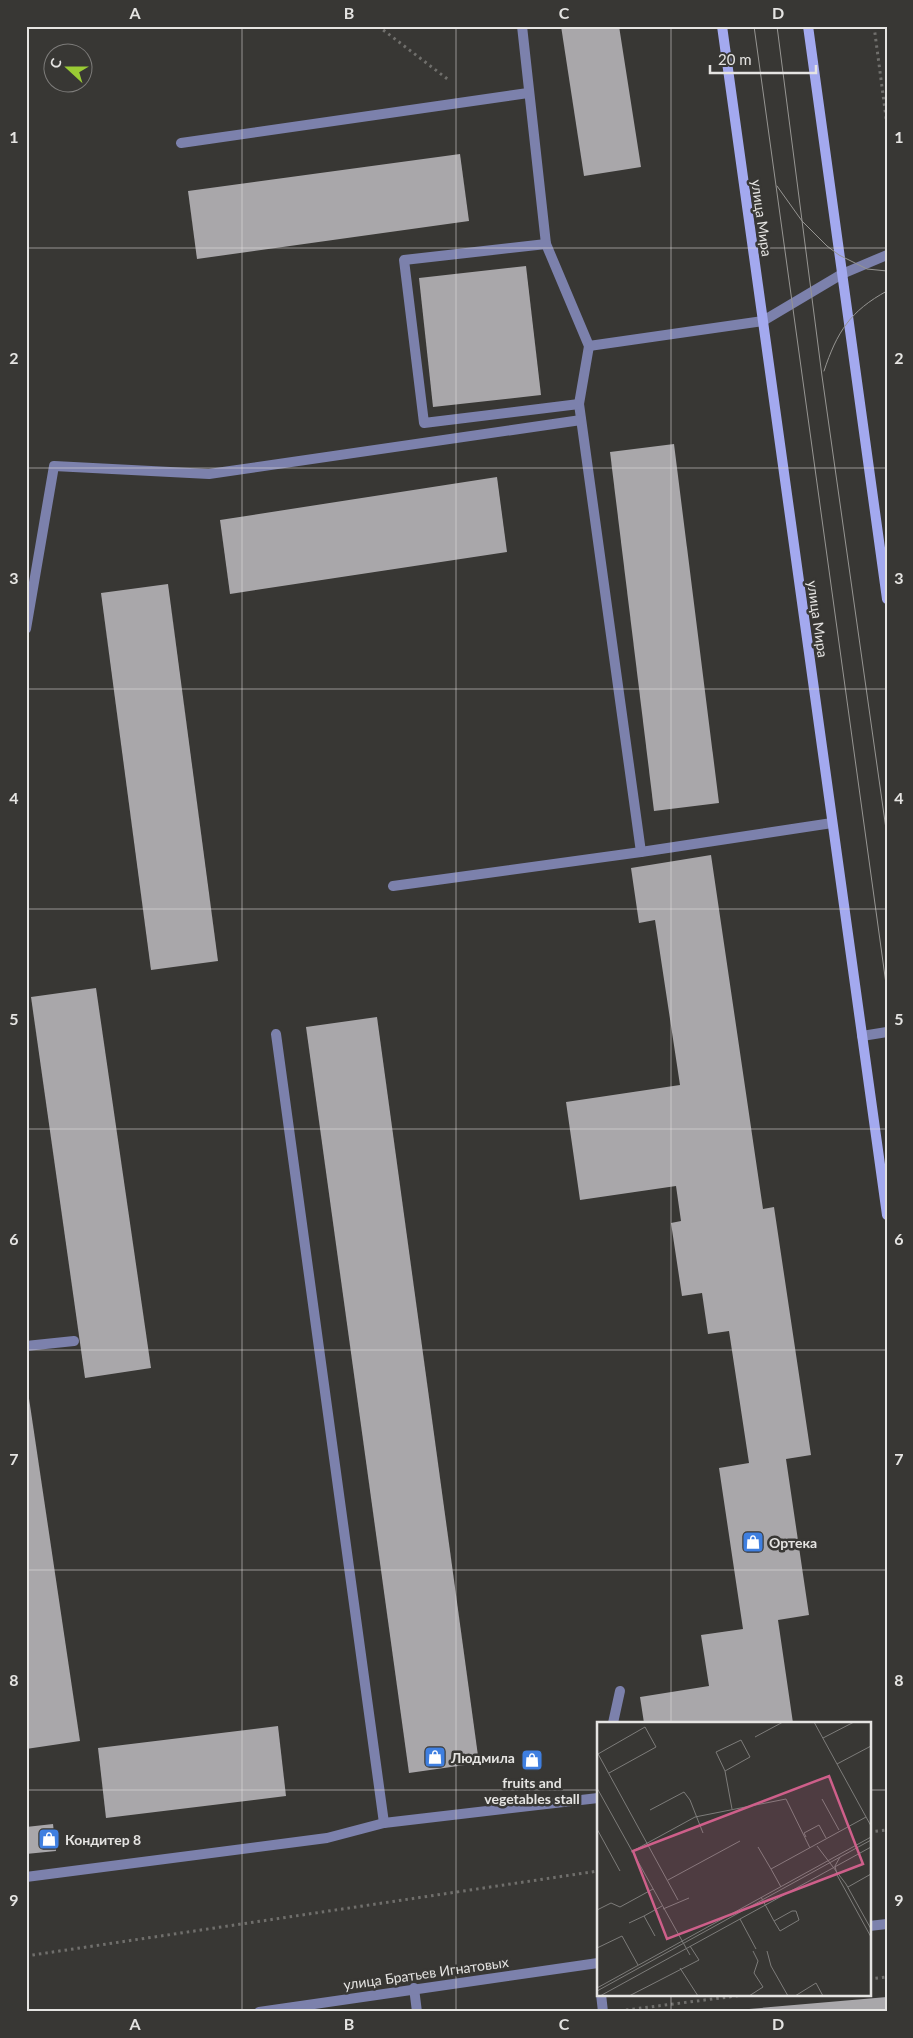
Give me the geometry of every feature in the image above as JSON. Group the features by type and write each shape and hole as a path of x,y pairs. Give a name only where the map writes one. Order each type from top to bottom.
{"main road":[{"name":"улица Мира","path":"722,26 887,1215"},
{"path":"808,26 887,599"}],"street":[{"path":"522,26 546,244 589,346 579,404 641,852"},
{"path":"181,143 528,93"},
{"path":"546,244 404,260 424,423 579,404"},
{"path":"589,346 763,321 842,274 887,254"},
{"path":"26,629 54,466 209,474 581,420"},
{"path":"393,886 641,852 832,823"},
{"path":"862,1036 887,1032"},
{"path":"276,1034 384,1823"},
{"path":"26,1346 74,1341"},
{"path":"613,1722 620,1691"},
{"path":"26,1877 327,1838 384,1823 597,1798"},
{"path":"870,1926 887,1924"},
{"name":"улица Братьев Игнатовых","path":"259,2012 414,1988 597,1964"},
{"path":"414,1988 417,2012"},
{"path":"601,1996 604,2012"}],"path":[{"path":"378,26 476,100"},
{"path":"874,26 887,125"},
{"path":"870,1832 887,1830"},
{"path":"26,1956 597,1871"},
{"path":"870,1979 887,1977"},
{"path":"625,2010 736,1996"}],"building":[{"path":"561,26 619,26 641,167 584,176"},
{"path":"460,154 469,221 197,259 188,191"},
{"path":"526,266 541,395 433,407 419,278"},
{"path":"674,444 719,803 654,811 610,452"},
{"path":"497,477 507,552 230,594 220,520"},
{"path":"168,584 218,961 151,970 101,593"},
{"path":"711,855 763,1209 774,1207 811,1455 786,1459 809,1615 778,1620 793,1722 644,1722 640,1697 709,1686 701,1635 743,1629 719,1468 749,1463 729,1331 708,1334 702,1293 682,1296 671,1223 681,1221 676,1186 580,1200 566,1102 680,1085 655,920 639,923 631,868"},
{"path":"96,988 151,1368 85,1378 31,997"},
{"path":"377,1017 479,1763 409,1773 306,1027"},
{"path":"26,1386 80,1741 26,1749"},
{"path":"278,1726 286,1796 106,1818 98,1748"},
{"path":"53,1824 56,1851 26,1854 26,1827"},
{"path":"887,1997 887,2012 737,2012 737,2010"}],"tram line":[{"path":"754,26 887,991"},
{"path":"777,26 822,376 887,836"},
{"path":"777,186 802,221 827,246 839,255 867,269 887,271"},
{"path":"824,371 834,345 846,324 863,306 887,291"}],"place":[{"name":"Ортека","path":"753,1542"},
{"name":"Людмила","path":"435,1757"},
{"name":"fruits and vegetables stall","path":"532,1760"},
{"name":"Кондитер 8","path":"49,1839"}]}
